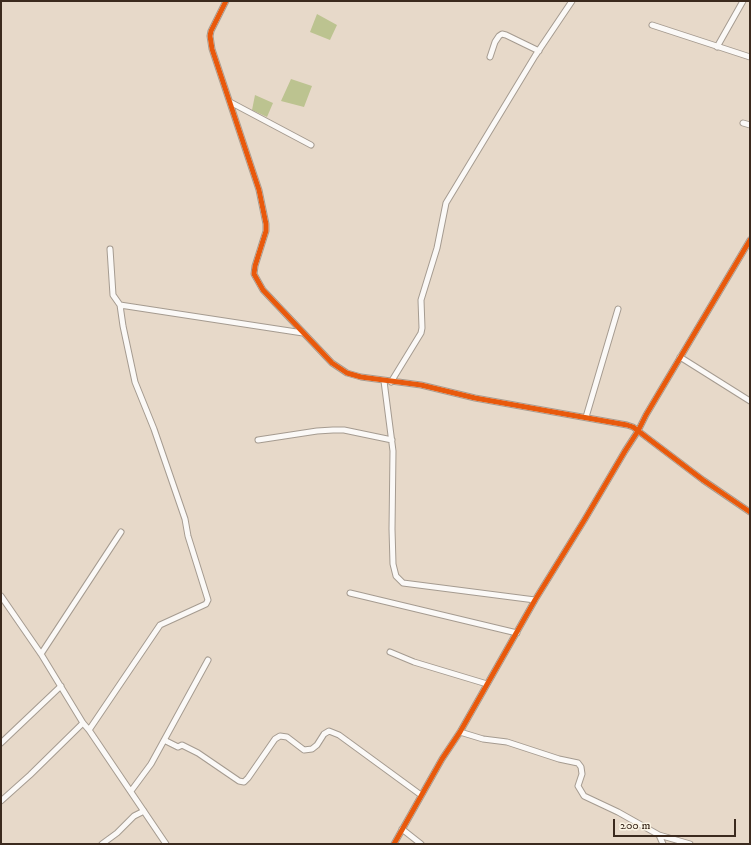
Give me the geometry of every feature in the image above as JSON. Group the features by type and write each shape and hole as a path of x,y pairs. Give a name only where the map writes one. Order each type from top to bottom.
{"street":[{"path":"226,1 210,36 212,49 259,190 266,224 266,231 254,274 263,290 339,369 361,378 421,386 475,398 627,425 638,431 703,480 750,512"},
{"path":"391,382 421,333 421,300 437,248 446,203 539,51 572,1"},
{"path":"717,47 743,1"},
{"path":"652,25 750,57"},
{"path":"490,57 495,42 502,34 539,51"},
{"path":"230,102 310,145"},
{"path":"743,123 750,125"},
{"path":"394,844 535,600 585,519 625,450 638,431 680,357 750,240"},
{"path":"89,730 160,625 206,604 208,600 188,536 185,518 136,382 123,326 120,305 113,295 110,250"},
{"path":"120,305 303,333"},
{"path":"586,417 618,309"},
{"path":"680,357 750,401"},
{"path":"384,381 392,440 393,564 396,576 403,583 535,600"},
{"path":"258,440 317,431 344,430 392,440"},
{"path":"41,654 121,532"},
{"path":"350,593 517,633"},
{"path":"1,596 41,654 83,723 166,844"},
{"path":"390,652 414,662 487,684"},
{"path":"131,791 150,764 208,660"},
{"path":"1,743 61,686"},
{"path":"1,801 83,723"},
{"path":"164,740 178,747 182,745 239,781 244,782 275,739 280,736 287,737 304,750 312,749 317,745 324,734 329,731 339,735 421,795"},
{"path":"460,732 483,739 507,742 559,759 578,763 582,774 578,786 584,796 618,812 659,835 690,844"},
{"path":"102,844 117,833 134,816 144,811"},
{"path":"402,829 421,844"},
{"path":"659,835 663,844"}],"green space":[{"path":"317,14 337,25 330,40 310,32"},
{"path":"291,79 312,86 304,107 281,101"},
{"path":"255,95 273,103 267,117 252,110"}],"cycle path":[{"path":"226,1 210,36 212,49 259,190 266,224 266,231 254,274 263,290 332,363 347,373 361,377 421,385 475,398 633,427 703,480 750,512"},
{"path":"394,844 535,600 638,431 750,240"}]}
